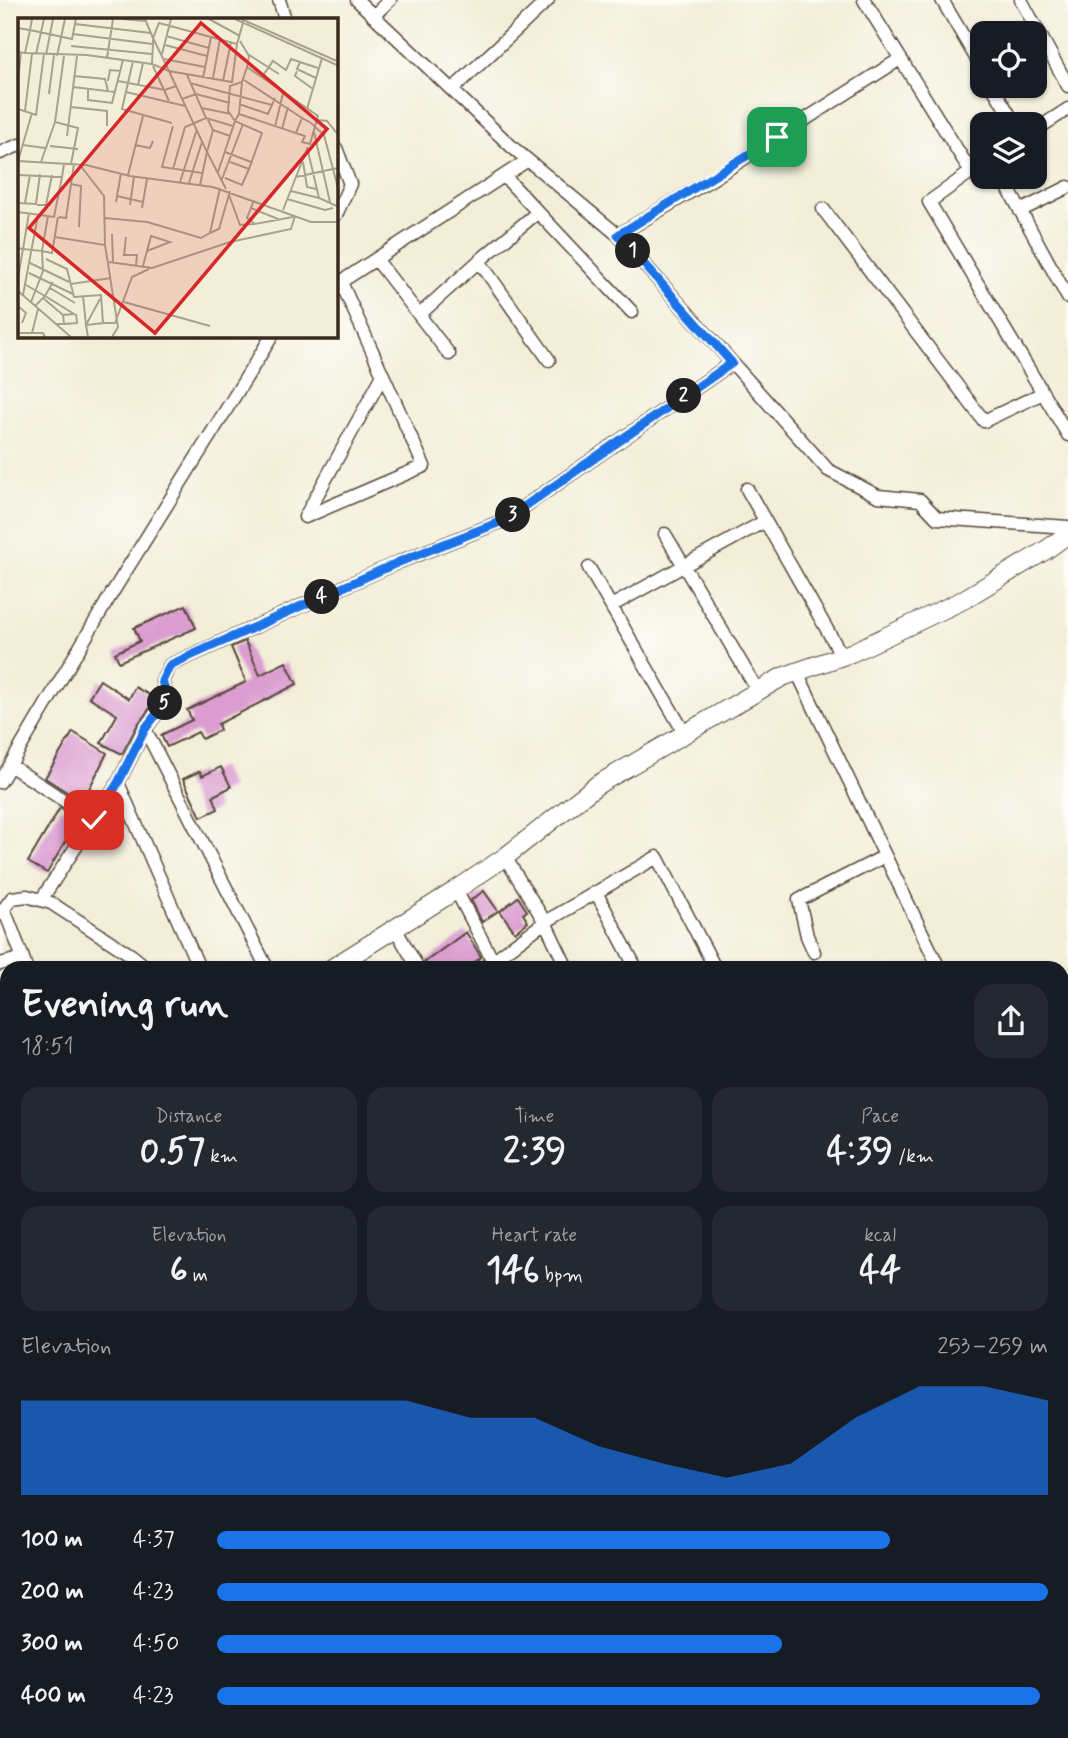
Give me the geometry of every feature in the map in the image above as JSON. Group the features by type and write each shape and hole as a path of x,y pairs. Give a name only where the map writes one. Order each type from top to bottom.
{"street":[{"path":"279,0 285,18"},
{"path":"357,0 528,160 618,235 828,470 878,496 920,500 937,518 1068,527"},
{"path":"373,16 390,0"},
{"path":"452,90 548,0"},
{"path":"864,0 970,171"},
{"path":"942,0 970,48"},
{"path":"1021,0 1068,86"},
{"path":"618,235 715,177 900,59"},
{"path":"1047,123 1068,109"},
{"path":"0,153 18,145"},
{"path":"338,153 350,184 338,211"},
{"path":"383,375 305,517 424,466 383,375 338,284 528,160"},
{"path":"970,174 929,202 1068,435"},
{"path":"504,176 632,312"},
{"path":"1020,211 1068,187"},
{"path":"1008,189 1068,298"},
{"path":"823,209 984,421 1043,393"},
{"path":"419,315 538,212"},
{"path":"376,259 449,354"},
{"path":"480,261 549,360"},
{"path":"0,782 112,593 271,338"},
{"path":"41,900 118,783 145,729 168,699 162,681 170,665 399,562 505,520 732,363"},
{"path":"747,489 842,656"},
{"path":"611,606 765,521"},
{"path":"666,534 758,691"},
{"path":"344,961 396,930 505,857 597,785 758,691 961,601 1068,534"},
{"path":"589,568 685,734"},
{"path":"797,672 936,961"},
{"path":"145,729 263,961"},
{"path":"11,766 94,820"},
{"path":"118,783 196,961"},
{"path":"814,951 807,936 799,900 885,856"},
{"path":"505,857 545,922 564,961"},
{"path":"497,961 545,922 657,857 711,961"},
{"path":"456,890 489,961"},
{"path":"597,894 632,961"},
{"path":"23,961 2,911 6,895 27,896 51,903 138,961"},
{"path":"396,930 414,961"}],"building":[{"path":"186,605 196,628 119,662 115,653 140,641 134,628"},
{"path":"245,641 260,675 286,662 297,684 218,724 220,730 202,739 198,732 167,747 161,735 192,720 187,710 246,682 231,647"},
{"path":"100,680 129,699 135,687 157,699 138,724 122,754 101,743 117,715 89,697"},
{"path":"73,732 107,753 89,789 98,795 90,807 45,778"},
{"path":"221,767 231,787 213,796 218,809 201,817 183,779 200,771 202,776"},
{"path":"60,808 78,820 47,873 28,862"},
{"path":"484,891 498,911 482,922 471,900"},
{"path":"518,897 527,911 523,914 528,922 515,932 500,911"},
{"path":"466,932 481,957 476,961 426,961"}],"route":[{"path":"94,820 118,783 145,729 168,699 162,681 170,665 399,562 505,520 732,363 618,235 777,137"}]}
